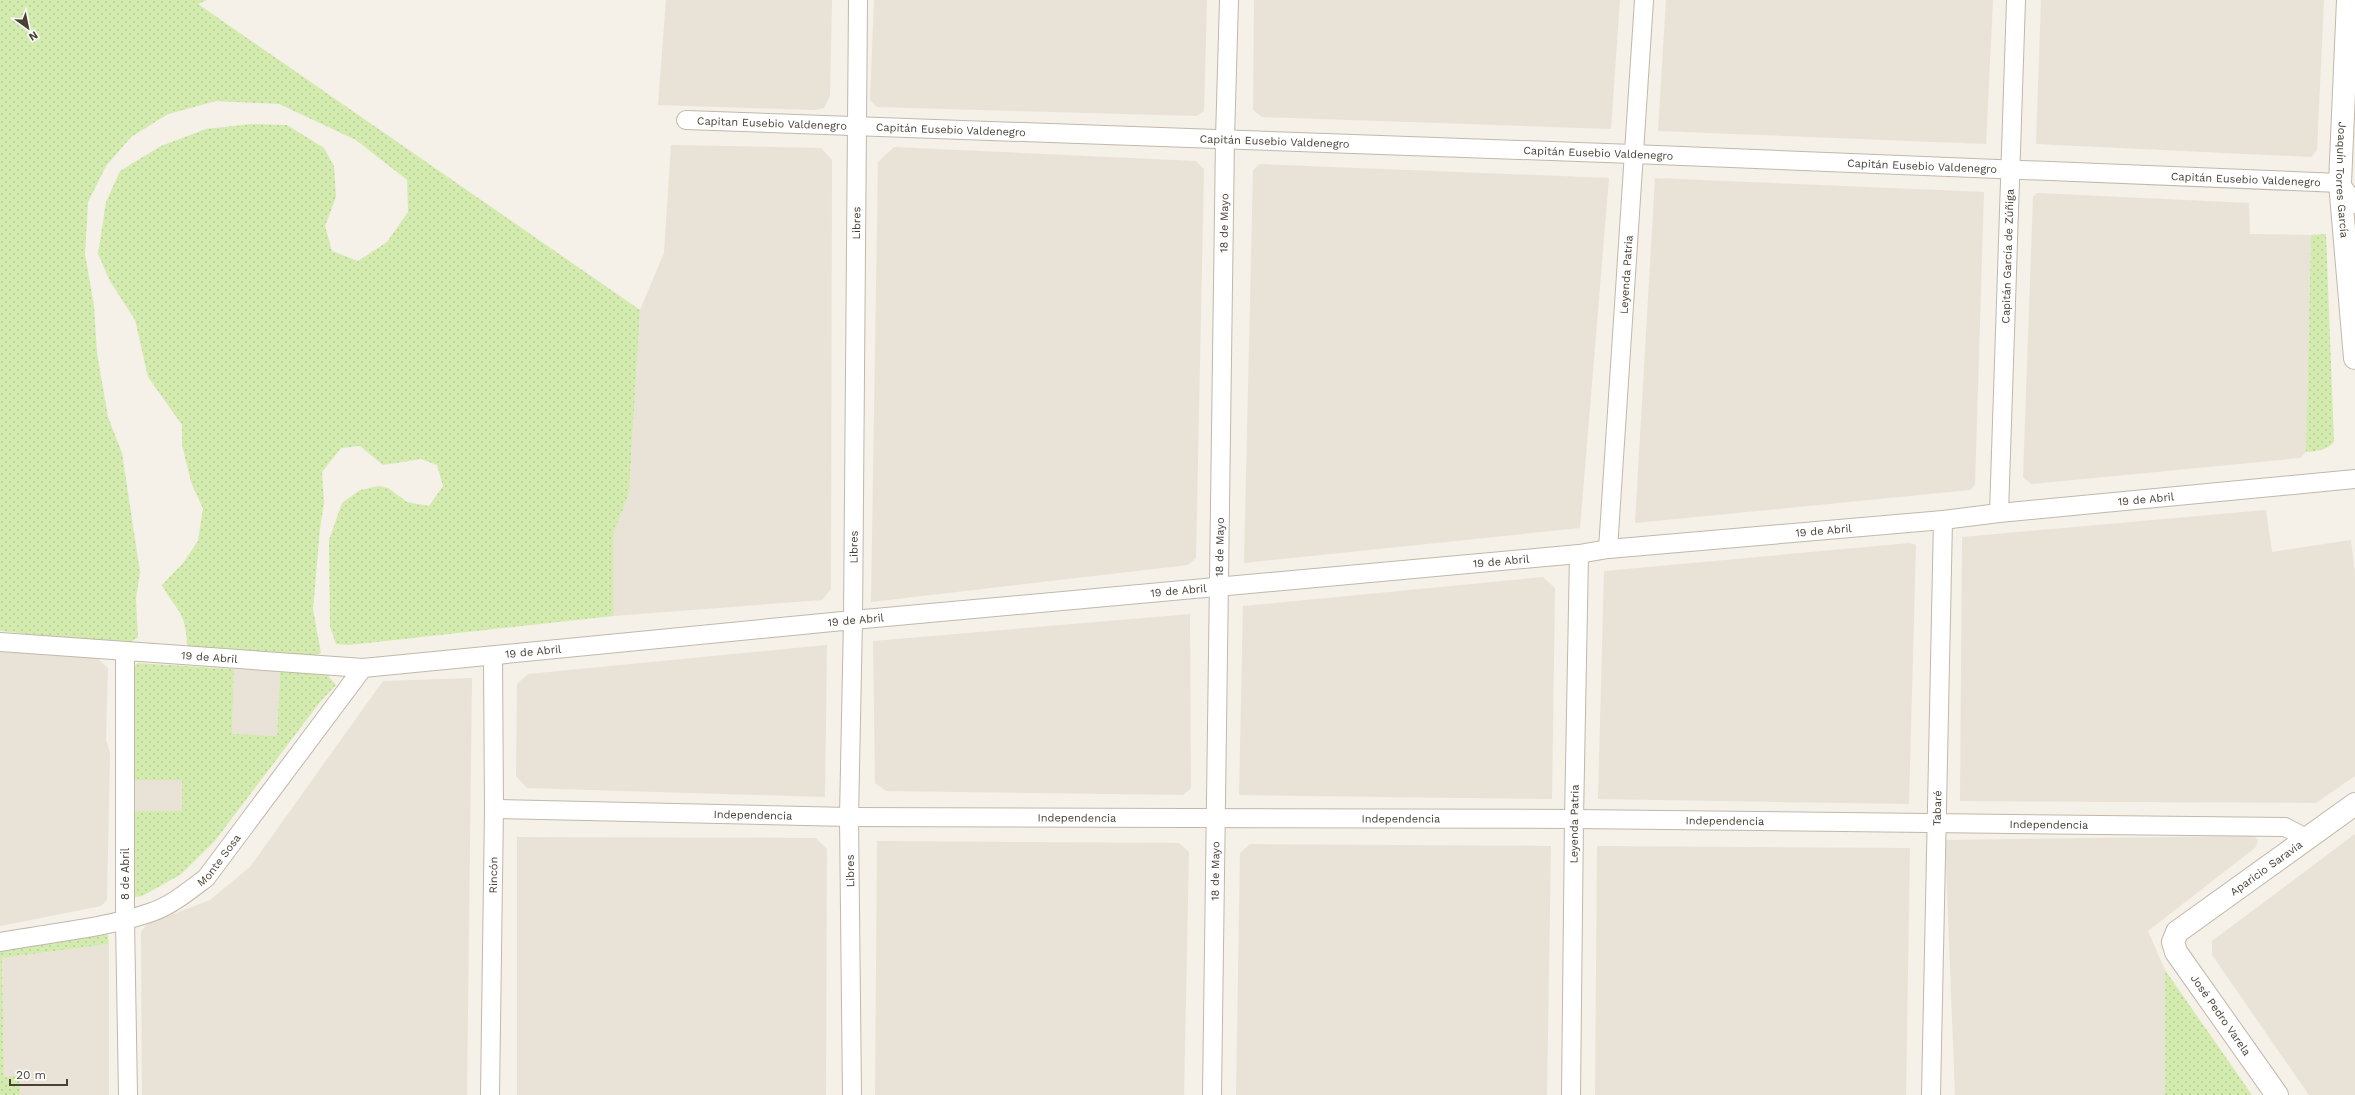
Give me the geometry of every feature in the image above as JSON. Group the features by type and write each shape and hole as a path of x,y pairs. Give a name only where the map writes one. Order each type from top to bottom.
{"street":[{"name":"Libres","path":"852,1095 849,817 854,620 858,0"},
{"name":"18 de Mayo","path":"1212,1095 1225,138 1229,0"},
{"name":"Leyenda Patria","path":"1608,549 1644,0"},
{"name":"Capitán García de Zúñiga","path":"1999,513 2016,0"},
{"name":"Joaquín Torres García","path":"2348,0 2340,183 2355,358"},
{"name":"Capitan Eusebio Valdenegro","path":"686,120 857,126"},
{"name":"Capitán Eusebio Valdenegro","path":"857,126 1225,138 2011,171 2340,183"},
{"path":"2340,183 2355,204"},
{"name":"19 de Abril","path":"0,642 363,668 854,620 1579,554 1608,549 1943,520 1999,513 2355,479"},
{"name":"Tabaré","path":"1931,1095 1943,520"},
{"name":"Leyenda Patria","path":"1571,1095 1579,554"},
{"name":"8 de Abril","path":"124,652 125,920 128,1095"},
{"name":"Rincón","path":"490,1095 494,810 493,656"},
{"name":"Monte Sosa","path":"0,942 125,920 154,912 179,898 206,878 363,668"},
{"name":"Aparicio Saravia","path":"2177,932 2355,804"},
{"name":"Independencia","path":"494,810 849,817 1574,819 2285,827 2306,838"},
{"name":"José Pedro Varela","path":"2177,932 2173,942 2176,952 2277,1095"}],"shaded area":[{"path":"666,0 832,0 830,96 824,108 814,110 658,105"},
{"path":"874,0 1207,0 1204,111 1197,116 877,107 870,100"},
{"path":"1254,0 1620,0 1611,129 1262,117 1253,110"},
{"path":"1666,0 1993,0 1986,144 1658,131"},
{"path":"2041,0 2324,0 2317,150 2311,157 2036,144"},
{"path":"671,145 821,148 832,160 831,589 822,600 613,616 613,535 629,493 640,310 664,253"},
{"path":"894,147 1196,161 1204,169 1196,558 1188,565 871,602 878,162"},
{"path":"1260,164 1609,178 1580,528 1244,563 1253,170"},
{"path":"1655,178 1984,192 1975,485 1970,490 1635,523"},
{"path":"2037,193 2249,203 2250,234 2311,235 2306,452 2300,458 2031,484 2023,477 2033,197"},
{"path":"2266,510 2272,552 2351,540 2355,574 2355,776 2316,803 1960,801 1962,537"},
{"path":"1910,543 1916,545 1909,804 1598,799 1604,571"},
{"path":"1543,577 1555,588 1552,799 1239,795 1243,606"},
{"path":"1190,614 1191,788 1183,795 886,791 875,783 873,641"},
{"path":"827,645 825,797 527,788 516,776 517,684 528,674"},
{"path":"0,648 86,656 98,659 108,668 106,740 110,753 107,900 101,906 0,926"},
{"path":"234,669 280,671 277,736 232,735"},
{"path":"472,678 467,1095 142,1095 141,932 147,924 210,900 250,867 383,681"},
{"path":"123,780 182,780 182,811 123,811"},
{"path":"2355,834 2355,1095 2309,1095 2212,955 2212,941"},
{"path":"2254,836 2258,841 2256,847 2148,931 2165,970 2165,1095 1955,1095 1945,840"},
{"path":"517,837 816,838 827,849 826,1095 517,1095"},
{"path":"877,841 1179,843 1189,852 1184,1095 875,1095"},
{"path":"1250,844 1551,846 1547,1095 1236,1095 1240,853"},
{"path":"1597,846 1910,848 1906,1095 1595,1095"},
{"path":"109,944 109,1095 20,1095 20,1075 4,1077 2,958"}],"green space":[{"path":"0,0 207,0 198,4 640,310 629,493 613,535 613,616 349,645 336,644 330,626 329,540 342,503 360,490 379,486 388,488 407,502 429,506 443,486 437,465 421,459 383,465 360,446 341,448 322,472 324,503 320,528 313,609 321,653 300,660 198,652 187,646 183,618 162,585 183,563 198,541 203,509 191,482 182,445 182,425 148,377 135,320 110,281 98,254 106,202 120,171 161,146 206,129 251,124 287,125 324,148 334,166 336,197 325,226 332,251 358,261 387,242 408,212 407,180 356,140 279,104 216,101 168,114 131,137 106,166 88,202 85,254 94,306 97,353 108,417 122,453 140,572 136,599 138,637 127,645 0,631"},
{"path":"2326,234 2334,442 2324,449 2306,452 2311,235"},
{"path":"138,663 234,669 232,734 277,736 280,671 326,673 336,685 320,702 214,842 180,875 142,896 125,899 123,811 182,811 182,780 123,780 125,672"},
{"path":"107,930 109,944 2,958 4,1077 20,1075 20,1095 0,1095 0,942"},
{"path":"2165,970 2252,1095 2165,1095"}]}
